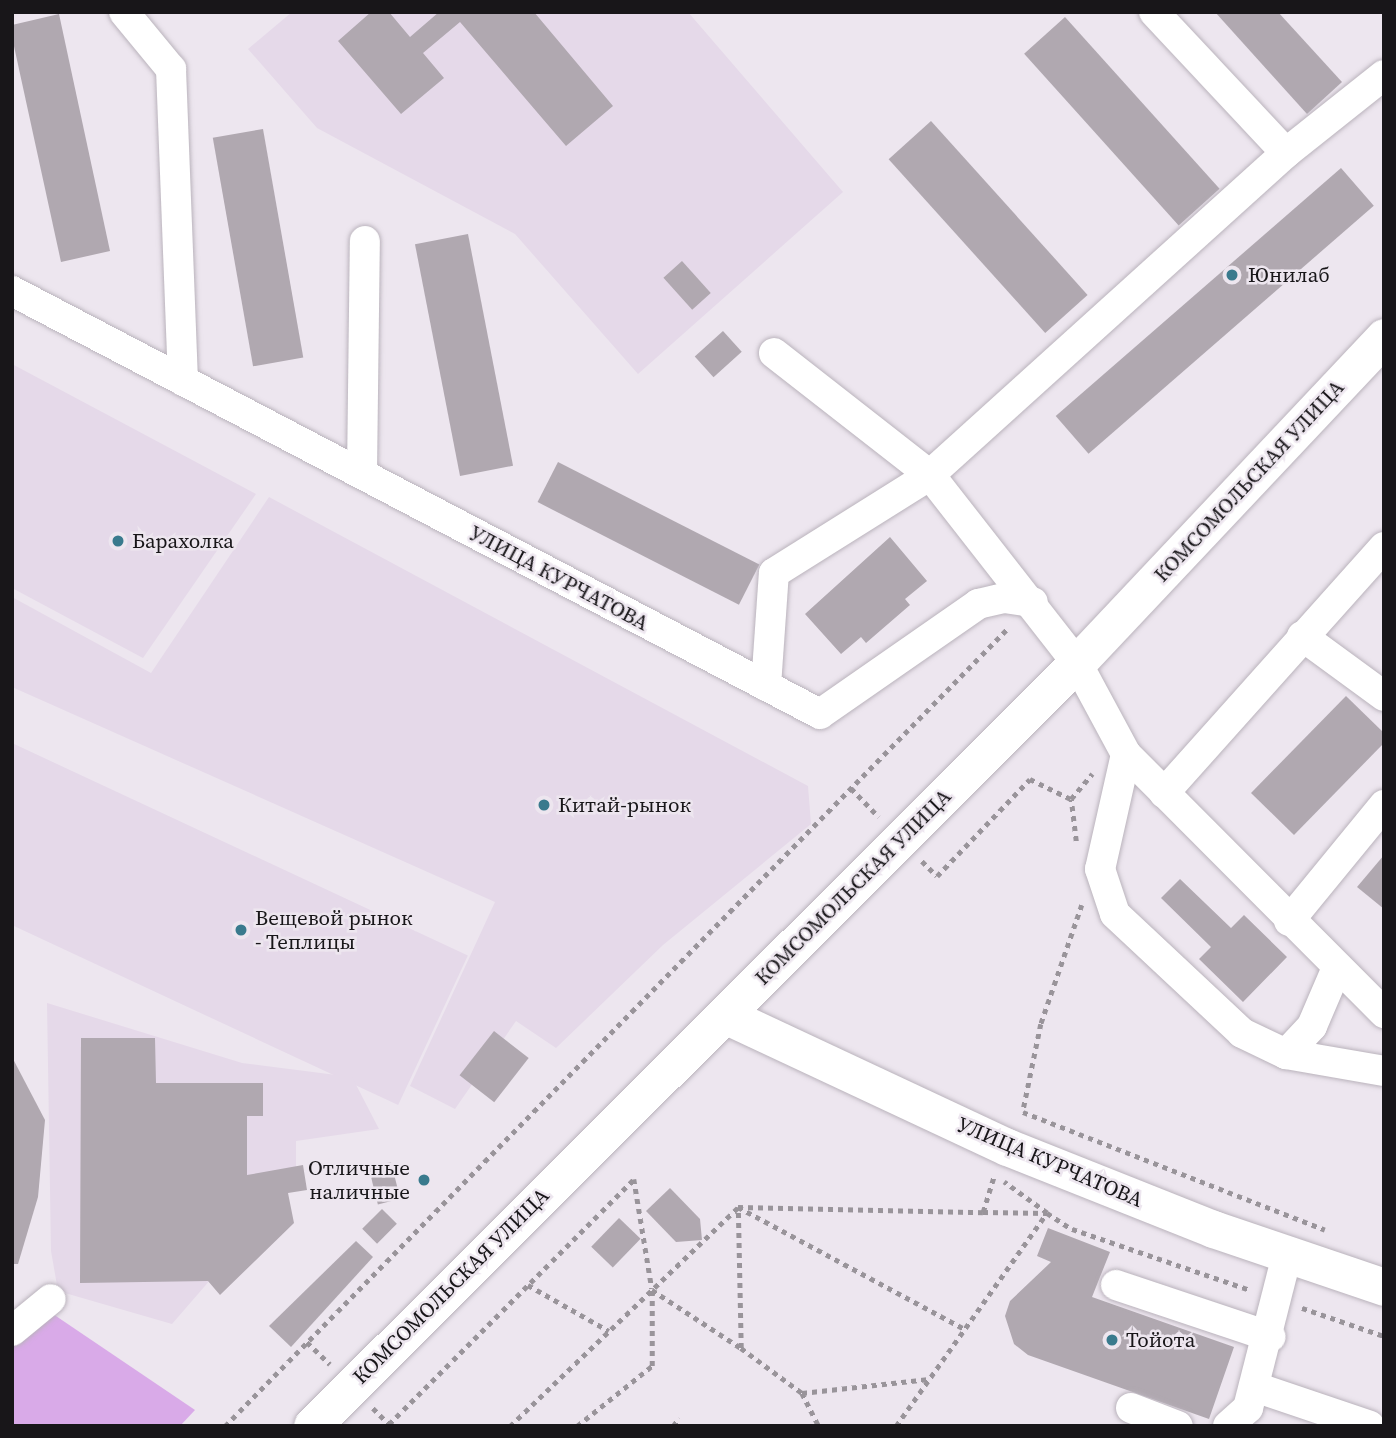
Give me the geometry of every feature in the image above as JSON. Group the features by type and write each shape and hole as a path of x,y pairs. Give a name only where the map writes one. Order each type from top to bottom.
{"main road":[{"name":"КОМСОМОЛЬСКАЯ УЛИЦА","path":"312,1426 1077,663 1384,337"},
{"name":"УЛИЦА КУРЧАТОВА","path":"725,1015 1007,1147 1287,1255 1384,1287"}],"street":[{"path":"124,12 171,69 183,381"},
{"path":"1154,12 1286,153"},
{"path":"766,686 774,573 930,475 1286,153 1384,75"},
{"path":"362,474 365,241"},
{"name":"УЛИЦА КУРЧАТОВА","path":"12,291 820,714 978,604 1004,598 1033,602"},
{"path":"774,353 930,475 1033,602 1077,663 1123,748 1336,970 1384,1013"},
{"path":"1164,793 1384,547"},
{"path":"1302,636 1384,696"},
{"path":"1123,748 1100,869 1115,914 1242,1033 1286,1054 1384,1071"},
{"path":"1289,921 1384,805"},
{"path":"1286,1054 1312,1026 1336,970"},
{"path":"1228,1426 1248,1408 1271,1337 1287,1255"},
{"path":"1116,1285 1271,1337"},
{"path":"12,1331 51,1299"},
{"path":"1255,1387 1370,1426"},
{"path":"1130,1408 1178,1426"}],"path":[{"path":"225,1426 1033,602"},
{"path":"1077,850 1071,799 1123,748"},
{"path":"1084,901 1041,1024 1023,1112 1332,1233"},
{"path":"982,1212 993,1175 1072,1229 1384,1336"},
{"path":"307,1342 390,1425 634,1179 652,1290 652,1366 577,1426"},
{"path":"738,1207 965,1329"},
{"path":"738,1207 741,1348"},
{"path":"510,1426 738,1207 1047,1213"},
{"path":"896,1426 1047,1213"},
{"path":"528,1285 609,1331"},
{"path":"652,1290 741,1348 802,1393 819,1426"},
{"path":"802,1393 929,1379"},
{"path":"673,1426 679,1418"}],"shaded area":[{"path":"292,12 688,12 843,192 638,374 515,234 317,128 248,49"},
{"name":"Барахолка","path":"12,364 256,494 143,658 12,588"},
{"name":"Китай-рынок","path":"269,497 808,786 811,824 663,945 556,1048 516,1021 455,1109 410,1086 495,902 12,687 12,597 151,673"},
{"name":"Вещевой рынок - Теплицы","path":"12,743 468,956 398,1105 12,925"},
{"path":"47,1003 242,1063 352,1077 379,1129 296,1141 296,1181 172,1324 58,1291 51,1251"},
{"path":"50,1312 195,1410 180,1426 12,1426 12,1344"}],"building":[{"path":"371,12 389,12 410,37 439,12 534,12 613,106 566,146 460,22 423,53 444,78 401,114 338,41"},
{"path":"1215,12 1278,12 1342,82 1307,114"},
{"path":"59,14 110,251 61,262 12,37 12,25"},
{"path":"1065,17 1220,189 1179,225 1024,54"},
{"path":"931,121 1088,295 1045,333 889,159"},
{"path":"263,129 303,357 253,366 213,138"},
{"path":"1341,168 1374,206 1089,454 1056,416"},
{"path":"468,234 513,466 460,476 415,244"},
{"path":"682,261 711,293 692,310 663,278"},
{"path":"723,331 742,352 713,377 695,356"},
{"path":"558,462 759,565 739,605 538,502"},
{"path":"890,537 927,581 905,599 910,605 866,643 861,637 841,654 805,614"},
{"path":"1346,696 1384,733 1384,743 1294,835 1251,793"},
{"path":"1384,855 1384,909 1357,887"},
{"path":"1180,879 1231,928 1244,915 1287,957 1243,1002 1199,959 1211,947 1161,898"},
{"path":"494,1031 529,1058 494,1102 460,1075"},
{"path":"81,1038 155,1038 156,1083 263,1083 263,1116 247,1116 247,1175 303,1165 307,1190 288,1193 294,1223 220,1295 208,1281 80,1283"},
{"path":"12,1057 45,1120 38,1197 18,1264 12,1264"},
{"path":"391,1162 400,1199 378,1204 369,1168"},
{"path":"670,1188 700,1219 702,1240 676,1242 646,1211"},
{"path":"382,1209 397,1224 377,1244 362,1229"},
{"path":"619,1218 641,1239 613,1268 591,1247"},
{"path":"1048,1228 1110,1252 1092,1297 1234,1347 1209,1419 1028,1355 1014,1344 1005,1316 1010,1301 1051,1262 1037,1256"},
{"path":"356,1241 373,1257 291,1347 269,1326"}],"place":[{"name":"Юнилаб","path":"1232,275"},
{"name":"Барахолка","path":"118,541"},
{"name":"Китай-рынок","path":"544,805"},
{"name":"Вещевой рынок - Теплицы","path":"241,930"},
{"name":"Отличные наличные","path":"424,1180"},
{"name":"Тойота","path":"1112,1340"}]}
